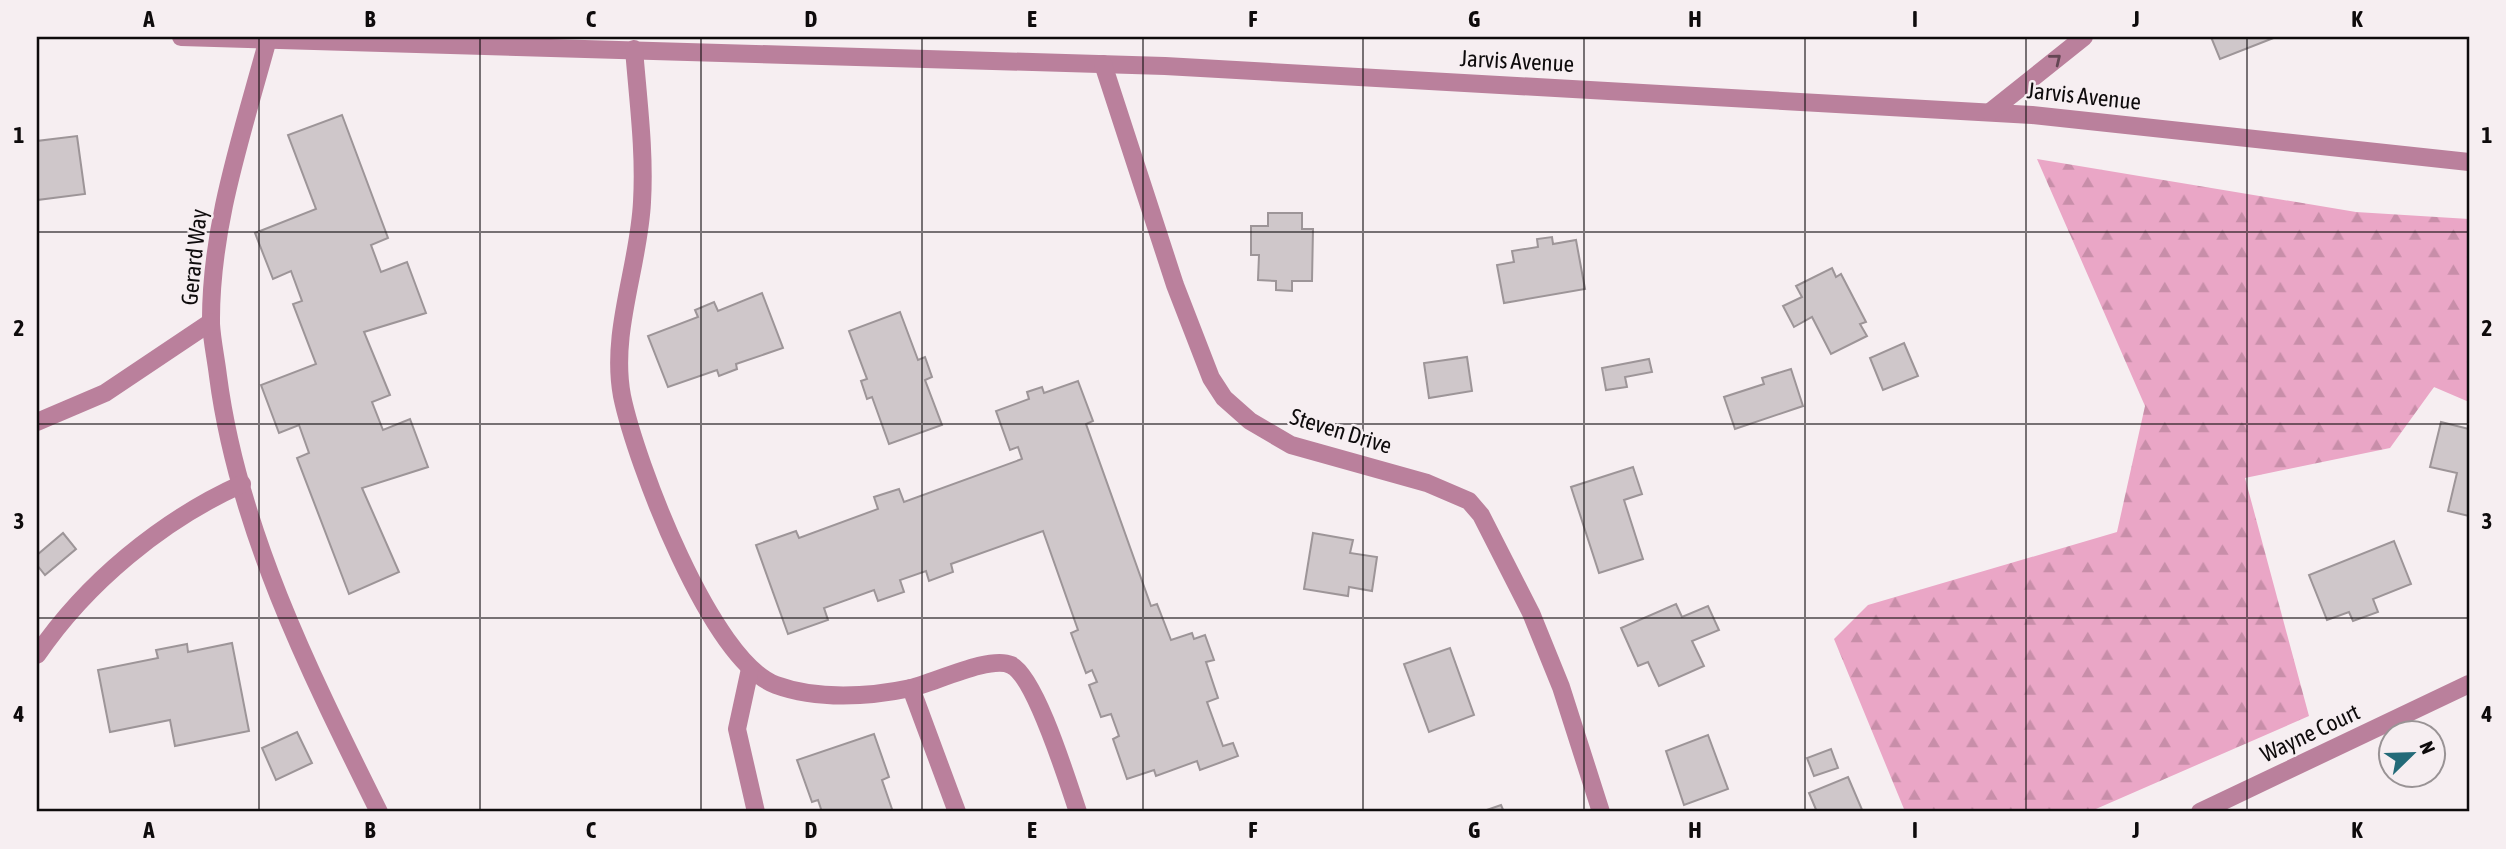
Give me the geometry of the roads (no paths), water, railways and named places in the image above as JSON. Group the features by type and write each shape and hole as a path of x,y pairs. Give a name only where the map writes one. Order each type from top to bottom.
{"street":[{"name":"Jarvis Avenue","path":"181,37 1103,64 1990,113 2469,162"},
{"path":"1990,113 2084,37"},
{"name":"Gerard Way","path":"268,38 227,187 215,263 211,322 222,406 242,484 285,610 379,812"},
{"path":"634,49 642,151 642,202 618,370 622,397 655,501 713,616 750,669 775,684 809,692 856,695 911,688 986,665 1009,663 1019,671 1042,712 1078,812"},
{"name":"Steven Drive","path":"1103,64 1175,285 1211,378 1224,398 1250,421 1292,445 1427,482 1469,501 1480,515 1531,613 1561,687 1601,812"},
{"path":"37,422 105,393 211,322"},
{"path":"37,654 82,599 117,566 178,520 242,484"},
{"path":"750,669 737,729 755,812"},
{"name":"Wayne Court","path":"2200,812 2469,684"},
{"path":"911,688 957,812"}]}
